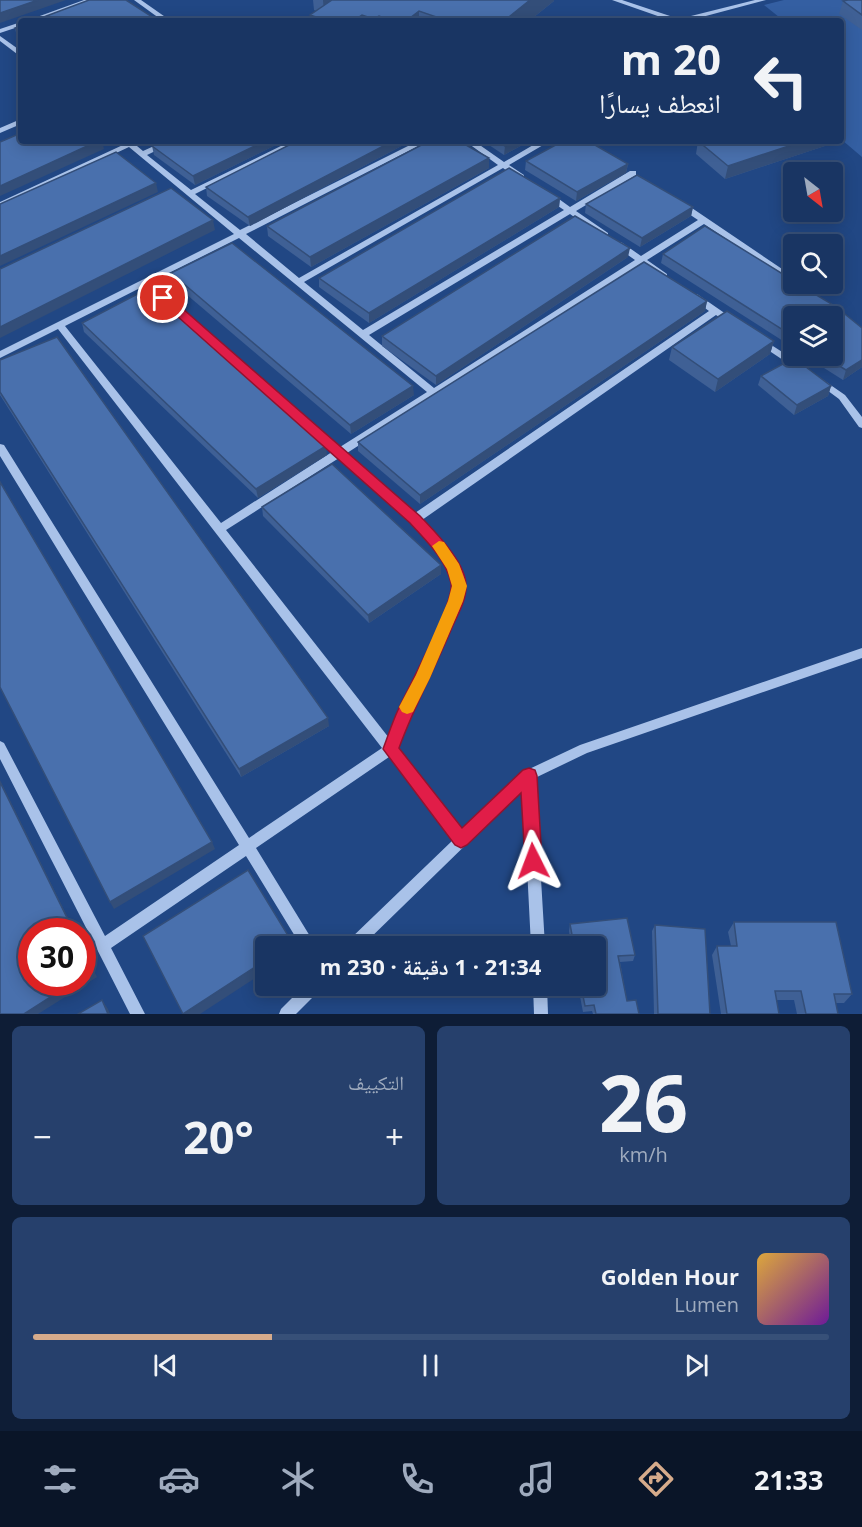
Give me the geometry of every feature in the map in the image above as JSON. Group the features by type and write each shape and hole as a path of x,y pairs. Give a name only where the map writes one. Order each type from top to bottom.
{"street":[{"path":"38,18 90,0"},
{"path":"136,0 163,18"},
{"path":"615,0 670,18"},
{"path":"691,18 762,0"},
{"path":"0,31 18,25"},
{"path":"0,38 18,53"},
{"path":"0,131 18,123"},
{"path":"0,205 126,144"},
{"path":"129,144 433,392"},
{"path":"142,154 165,144"},
{"path":"190,193 291,144"},
{"path":"0,356 418,144"},
{"path":"473,144 532,184"},
{"path":"298,282 541,144"},
{"path":"623,166 642,179"},
{"path":"363,334 633,173"},
{"path":"169,190 180,185"},
{"path":"541,191 669,279"},
{"path":"669,196 783,274"},
{"path":"220,529 704,220"},
{"path":"103,945 391,749 405,712 423,678 456,601 459,586 454,568 443,551 415,519 338,454 145,282"},
{"path":"688,292 735,324"},
{"path":"415,519 716,311"},
{"path":"60,325 461,840"},
{"path":"755,337 834,390 850,405 862,424"},
{"path":"0,448 303,936"},
{"path":"364,936 529,776 584,749 862,653"},
{"path":"0,747 138,1014"},
{"path":"529,776 537,936"},
{"path":"286,1014 304,996"},
{"path":"540,996 541,1014"}],"shaded area":[{"path":"784,0 862,0 862,157 844,142 844,18 780,18 764,5"}],"building":[{"path":"0,0 38,0 0,13"},
{"path":"89,0 126,0 154,18 41,18"},
{"path":"332,0 530,0 508,18 439,18 419,11 410,18 379,16 371,18 362,15 358,18 319,18 310,15"},
{"path":"862,0 862,15 843,1"},
{"path":"18,134 18,144 91,144 0,186 0,142"},
{"path":"157,144 259,144 193,176 152,146"},
{"path":"291,144 387,144 248,217 206,187"},
{"path":"423,144 464,144 489,158 310,257 267,226"},
{"path":"557,144 593,144 628,164 577,192 526,161"},
{"path":"702,144 795,144 728,166"},
{"path":"116,152 156,183 0,256 0,204"},
{"path":"509,168 560,198 369,313 319,278"},
{"path":"637,175 693,207 642,238 586,204"},
{"path":"171,188 213,220 0,327 0,269"},
{"path":"575,216 630,248 436,376 382,336"},
{"path":"705,226 783,274 783,294 815,294 835,306 783,306 783,330 663,254"},
{"path":"232,243 413,386 350,425 171,273"},
{"path":"644,262 707,301 420,495 358,442"},
{"path":"147,289 326,446 256,489 82,323"},
{"path":"727,311 774,341 718,379 672,347"},
{"path":"843,313 862,328 862,360 846,370 839,366 843,366"},
{"path":"57,337 328,718 239,769 0,392 0,360"},
{"path":"783,364 783,366 805,366 831,386 797,405 761,376"},
{"path":"332,464 441,565 368,615 262,507"},
{"path":"0,482 212,842 110,902 0,687"},
{"path":"0,782 67,918 18,918 18,996 52,996 24,1014 0,1014"},
{"path":"248,870 288,936 255,936 255,967 183,1014 143,936"},
{"path":"627,918 635,955 618,956 627,1001 636,1000 639,1014 596,1014 594,1005 585,1006 583,996 606,996 606,936 572,936 570,924"},
{"path":"734,922 836,922 852,994 834,994 838,1014 806,1014 801,991 775,991 779,1014 727,1014 717,946 737,946"},
{"path":"655,925 705,929 710,1014 658,1014"},
{"path":"102,1000 108,1014 78,1014"}],"slow traffic":[{"path":"407,707 423,678 456,601 459,586 454,568 439,546"}],"route":[{"path":"163,298 338,454 415,519 443,551 454,568 459,586 456,601 423,678 405,712 391,749 461,840 529,776 533,861"}]}
